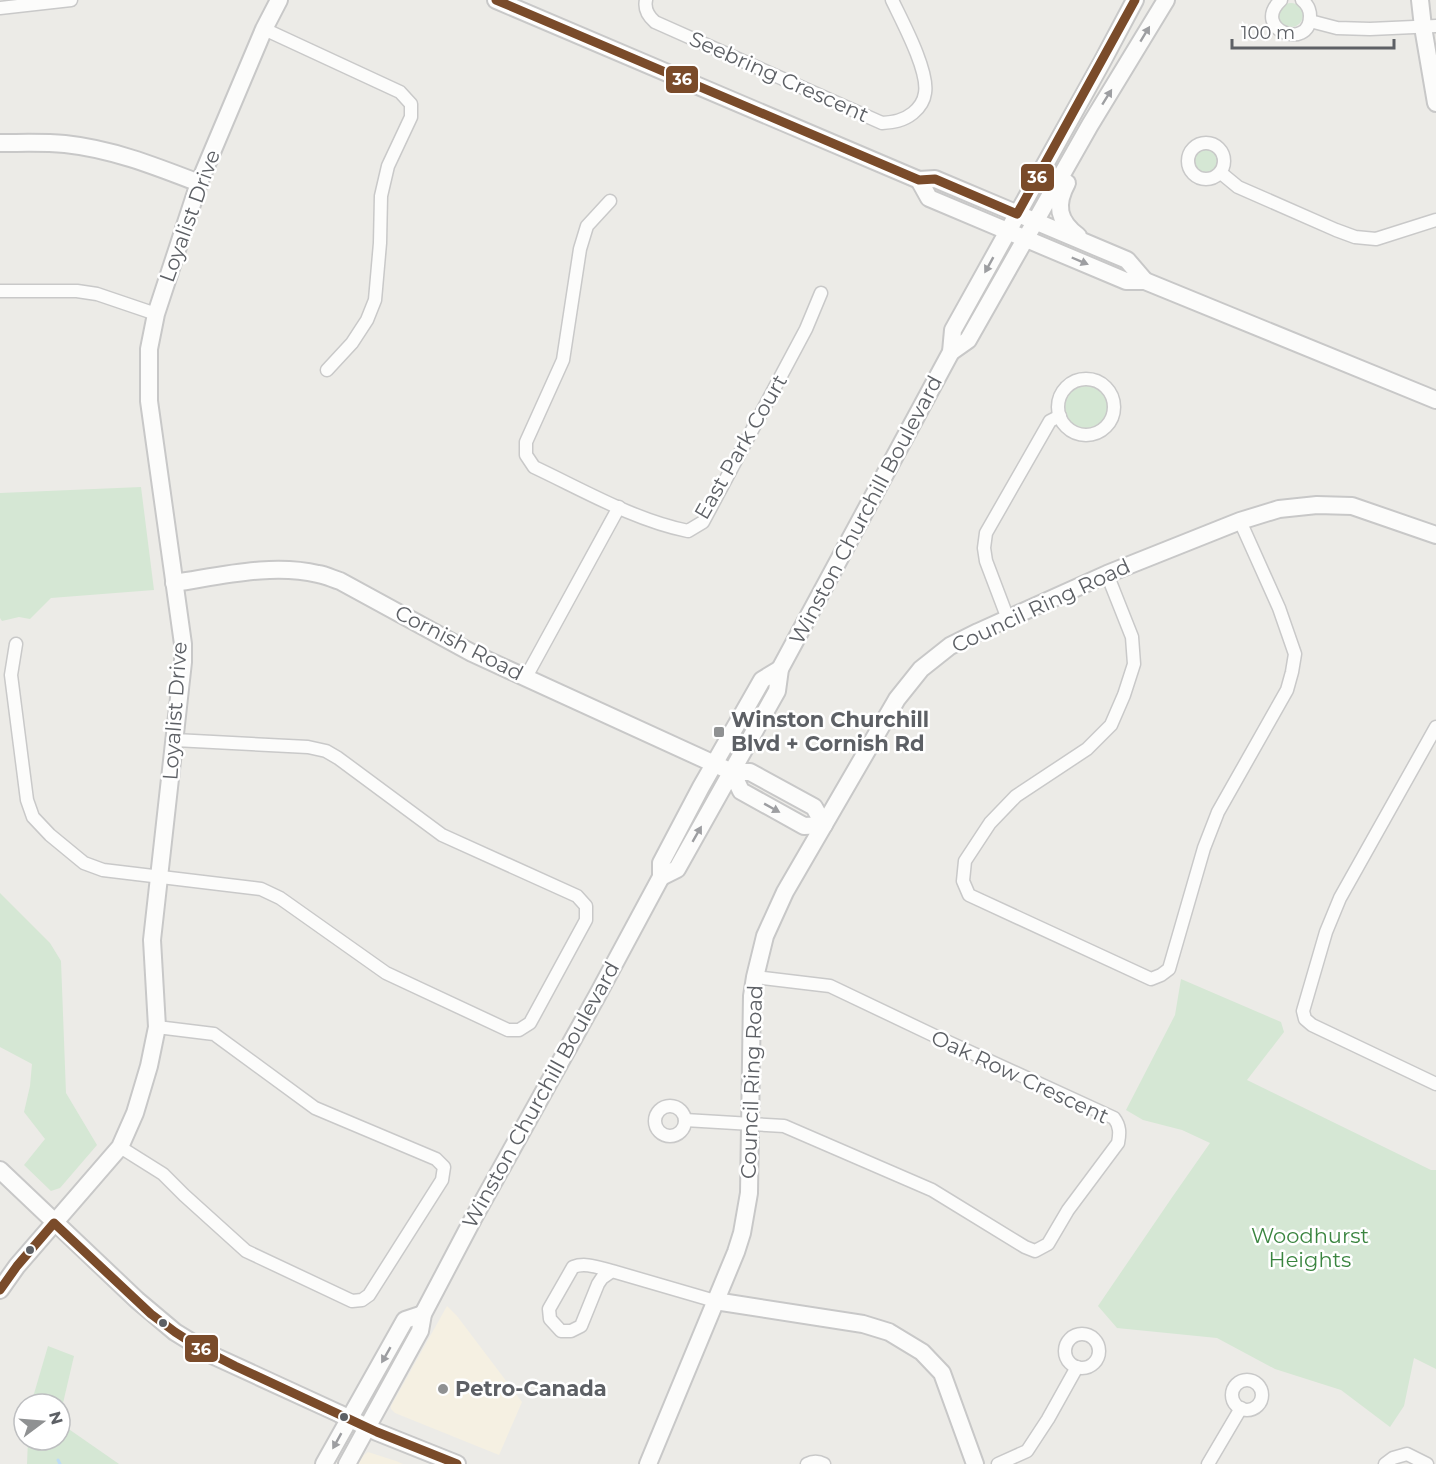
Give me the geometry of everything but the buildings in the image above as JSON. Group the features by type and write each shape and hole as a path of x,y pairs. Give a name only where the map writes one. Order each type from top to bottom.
{"street":[{"path":"0,8 70,0"},
{"name":"Loyalist Drive","path":"0,1290 16,1266 120,1147 135,1113 149,1066 157,1026 152,940 183,653 149,401 148,349 156,314 199,183 264,29 279,0"},
{"path":"496,0 919,180 935,179 1127,260"},
{"name":"Seebring Crescent","path":"646,0 648,16 655,22 882,123 906,118 919,108 925,94 925,81 921,67 892,0"},
{"name":"Winston Churchill Boulevard","path":"661,877 677,869 777,691 780,669 951,352 953,330 1135,0"},
{"name":"Winston Churchill Boulevard","path":"951,352 968,340 1090,125 1166,0"},
{"path":"1281,0 1274,9 1273,22 1286,34 1298,34 1308,26 1311,14 1302,0"},
{"path":"1420,0 1429,27 1436,103"},
{"path":"1310,21 1337,28 1370,30 1429,27"},
{"path":"264,29 399,92 411,104 411,117 387,165 381,196 375,300 367,320 352,343 327,370"},
{"path":"1090,125 1095,134 1060,198 1062,218 1069,229 1079,237 1119,254 1127,260 1145,281"},
{"path":"0,142 64,144 114,152 199,183"},
{"path":"1221,173 1238,187 1355,237 1376,239 1436,220"},
{"path":"919,180 929,198 1126,281 1145,281 1436,400"},
{"name":"East Park Court","path":"610,201 587,226 580,249 562,360 526,442 526,455 534,466 619,507 670,527 687,531 703,522 806,329 821,293"},
{"path":"0,291 77,291 97,294 156,314"},
{"path":"1085,378 1102,383 1113,397 1113,414 1109,423 1096,433 1078,434 1064,424 1060,416 1059,399 1069,384 1077,380 1085,378"},
{"path":"1008,619 986,561 984,548 986,533 1050,421 1060,416"},
{"name":"Council Ring Road","path":"648,1464 742,1233 749,1192 752,996 765,936 781,901 897,699 921,669 950,646 1107,574 1240,521 1279,509 1352,506 1436,535"},
{"path":"526,677 619,507"},
{"path":"1107,574 1132,637 1134,664 1111,725 1087,749 1016,796 996,817 965,861 963,881 969,895 1151,979 1169,969 1204,848 1218,812 1287,690 1292,672 1294,654 1279,608 1240,521"},
{"name":"Cornish Road","path":"174,583 262,570 294,570 340,581 472,653 732,772"},
{"path":"16,644 11,675 27,800 33,817 50,836 84,863 103,870 261,889 280,898 386,973 508,1030 519,1030 530,1023 586,920 586,906 577,896 442,835 326,751 308,747 175,740"},
{"name":"Winston Churchill Boulevard","path":"347,1464 420,1331 423,1314 478,1209 661,877 661,862 714,764 762,680 780,669"},
{"path":"1436,727 1340,898 1326,932 1303,1011 1305,1019 1312,1025 1436,1084"},
{"path":"732,772 741,791 804,826 824,825"},
{"name":"Oak Row Crescent","path":"685,1120 784,1126 932,1190 1035,1251 1047,1244 1068,1210 1118,1143 1120,1133 1114,1118 830,986 755,977"},
{"path":"120,1147 163,1174 246,1251 352,1301 362,1300 369,1295 442,1180 444,1167 436,1159 315,1108 214,1034 157,1026"},
{"path":"0,1170 136,1300 175,1332 214,1356 367,1427 457,1464"},
{"path":"612,1271 598,1284 580,1326 571,1331 561,1330 556,1326 550,1319 549,1309 573,1267 586,1264 612,1271 715,1301 863,1324 889,1332 922,1352 942,1373 975,1464"},
{"name":"Winston Churchill Boulevard","path":"324,1464 405,1320 423,1314"},
{"path":"998,1464 1026,1451 1048,1419 1077,1368"},
{"path":"1208,1464 1241,1408"},
{"path":"1385,1464 1393,1458 1407,1455 1427,1464"},
{"path":"807,1464 820,1462 824,1464"}],"shaded area":[{"path":"447,1306 522,1402 499,1455 395,1413 391,1409"},
{"path":"368,1452 396,1461 403,1464 358,1464"}],"green space":[{"path":"1291,3 1300,6 1303,15 1300,24 1291,27 1282,24 1279,15 1282,6"},
{"path":"1206,149 1215,152 1218,161 1215,170 1206,173 1197,170 1194,161 1197,152"},
{"path":"1087,385 1096,386 1103,391 1108,398 1108,416 1103,423 1096,428 1087,429 1078,428 1071,423 1066,416 1065,407 1066,398 1071,391 1078,386"},
{"path":"141,487 154,590 51,598 30,619 19,617 2,621 0,618 0,493"},
{"path":"0,893 50,943 61,961 66,1093 97,1145 60,1188 51,1191 24,1165 45,1139 24,1112 32,1064 0,1047"},
{"name":"Woodhurst Heights","path":"1181,979 1281,1022 1284,1032 1247,1080 1431,1170 1436,1170 1436,1369 1414,1358 1404,1406 1390,1427 1341,1390 1275,1369 1217,1338 1117,1328 1098,1306 1210,1143 1182,1130 1143,1120 1126,1110 1175,1015"},
{"path":"48,1346 74,1356 66,1392 35,1392"},
{"path":"72,1431 119,1464 27,1464 28,1452 72,1452"}],"waterway":[{"path":"58,1460 60,1464"}],"transit line":[{"name":"36","path":"496,0 919,180 935,179 1017,214 1135,0"},
{"name":"36","path":"0,1290 17,1266 54,1223 151,1314 200,1348 377,1432 457,1464"}],"place":[{"name":"Winston Churchill Blvd + Cornish Rd","path":"719,732"},
{"name":"Petro-Canada","path":"443,1389"}]}
